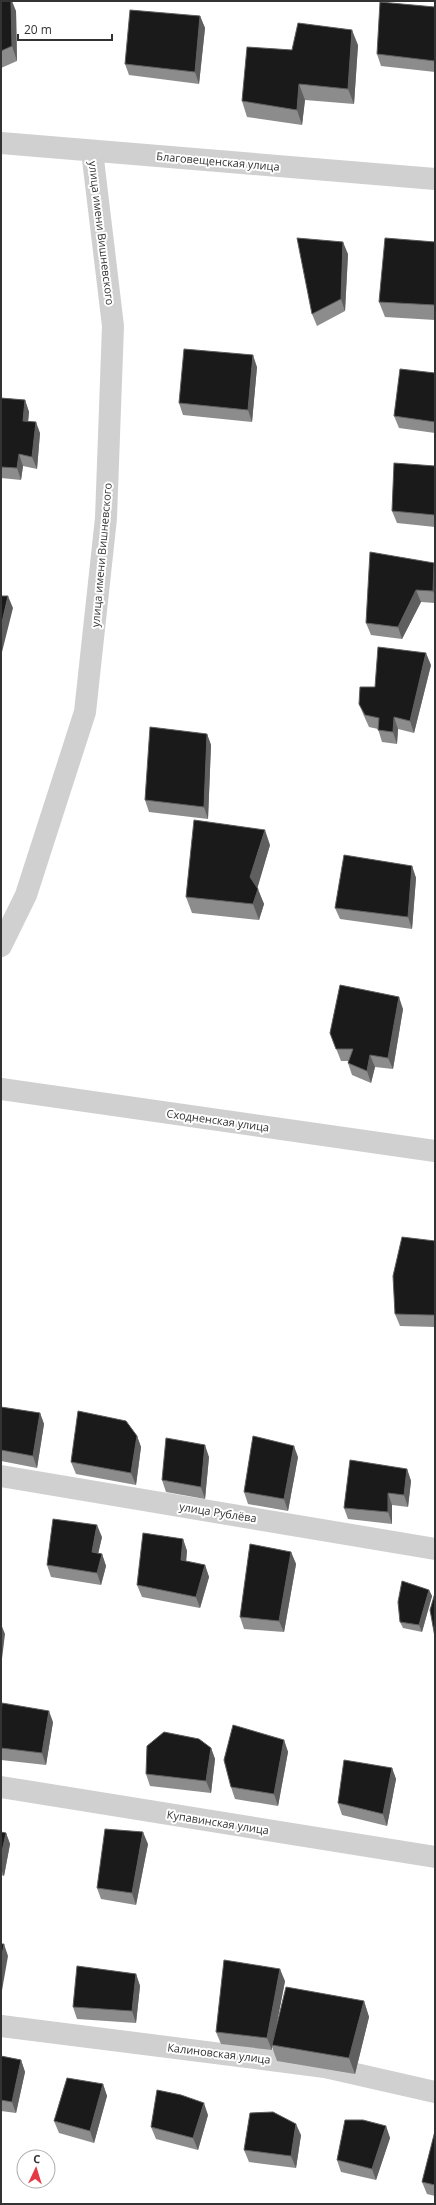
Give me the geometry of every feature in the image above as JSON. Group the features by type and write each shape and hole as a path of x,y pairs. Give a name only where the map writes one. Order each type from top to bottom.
{"street":[{"name":"Благовещенская улица","path":"1,143 435,179"},
{"name":"улица имени Вишневского","path":"1,946 26,895 85,712 106,518 113,326 92,151"},
{"name":"Сходненская улица","path":"1,1089 435,1151"},
{"name":"улица Рублёва","path":"1,1476 435,1549"},
{"name":"Купавинская улица","path":"1,1787 435,1858"},
{"name":"Калиновская улица","path":"1,2026 325,2067 435,2092"}],"building":[{"path":"1,1 11,1 12,46 1,51"},
{"path":"380,2 435,7 435,61 377,54"},
{"path":"130,10 200,16 195,72 125,64"},
{"path":"298,23 352,30 348,89 299,84 297,110 242,101 247,47 292,50"},
{"path":"297,238 343,242 341,299 312,314"},
{"path":"385,238 435,242 435,305 379,302"},
{"path":"184,349 253,355 248,410 179,403"},
{"path":"400,369 435,373 435,422 394,416"},
{"path":"1,398 25,400 23,421 36,422 32,457 19,454 17,468 1,467"},
{"path":"394,463 435,466 435,515 392,511"},
{"path":"370,552 434,563 433,591 416,590 398,627 366,623"},
{"path":"1,596 8,596 1,627"},
{"path":"378,647 426,653 410,721 394,717 393,732 378,730 379,718 365,715 359,704 360,687 375,687"},
{"path":"150,727 207,734 204,807 145,800"},
{"path":"194,820 265,830 250,877 258,889 253,904 186,897"},
{"path":"344,855 412,866 408,917 335,908"},
{"path":"340,985 399,997 388,1058 370,1055 367,1071 348,1063 353,1049 336,1049 330,1033"},
{"path":"402,1237 435,1241 435,1315 395,1314 393,1276"},
{"path":"1,1407 40,1413 33,1456 1,1450"},
{"path":"78,1411 126,1421 137,1436 131,1473 71,1462"},
{"path":"253,1436 294,1446 284,1499 244,1492"},
{"path":"166,1438 205,1445 201,1487 162,1480"},
{"path":"350,1460 407,1469 404,1495 388,1493 388,1512 344,1508"},
{"path":"53,1519 97,1525 92,1552 102,1554 97,1573 47,1565"},
{"path":"143,1533 183,1539 181,1560 205,1565 196,1597 137,1585"},
{"path":"250,1544 291,1552 279,1621 240,1617"},
{"path":"402,1581 429,1590 419,1625 400,1622 398,1602"},
{"path":"435,1593 435,1637 430,1610"},
{"path":"2,1703 49,1711 42,1753 1,1748"},
{"path":"233,1725 284,1740 274,1794 231,1787 224,1760"},
{"path":"164,1732 199,1739 211,1748 206,1781 146,1774 147,1746"},
{"path":"344,1760 392,1768 383,1814 338,1803"},
{"path":"105,1829 143,1832 132,1893 97,1888"},
{"path":"1,1832 6,1833 1,1856"},
{"path":"1,1944 4,1944 1,1961"},
{"path":"224,1960 280,1969 267,2038 216,2032"},
{"path":"77,1966 136,1974 132,2011 73,2007"},
{"path":"286,1987 364,2001 349,2058 272,2045"},
{"path":"1,2056 21,2060 12,2102 1,2100"},
{"path":"67,2078 103,2084 90,2131 54,2121"},
{"path":"157,2090 181,2095 204,2103 193,2138 151,2127"},
{"path":"273,2112 296,2124 291,2156 244,2150 250,2113"},
{"path":"345,2120 363,2120 386,2126 372,2169 337,2160"},
{"path":"435,2131 435,2185 422,2182"}]}
